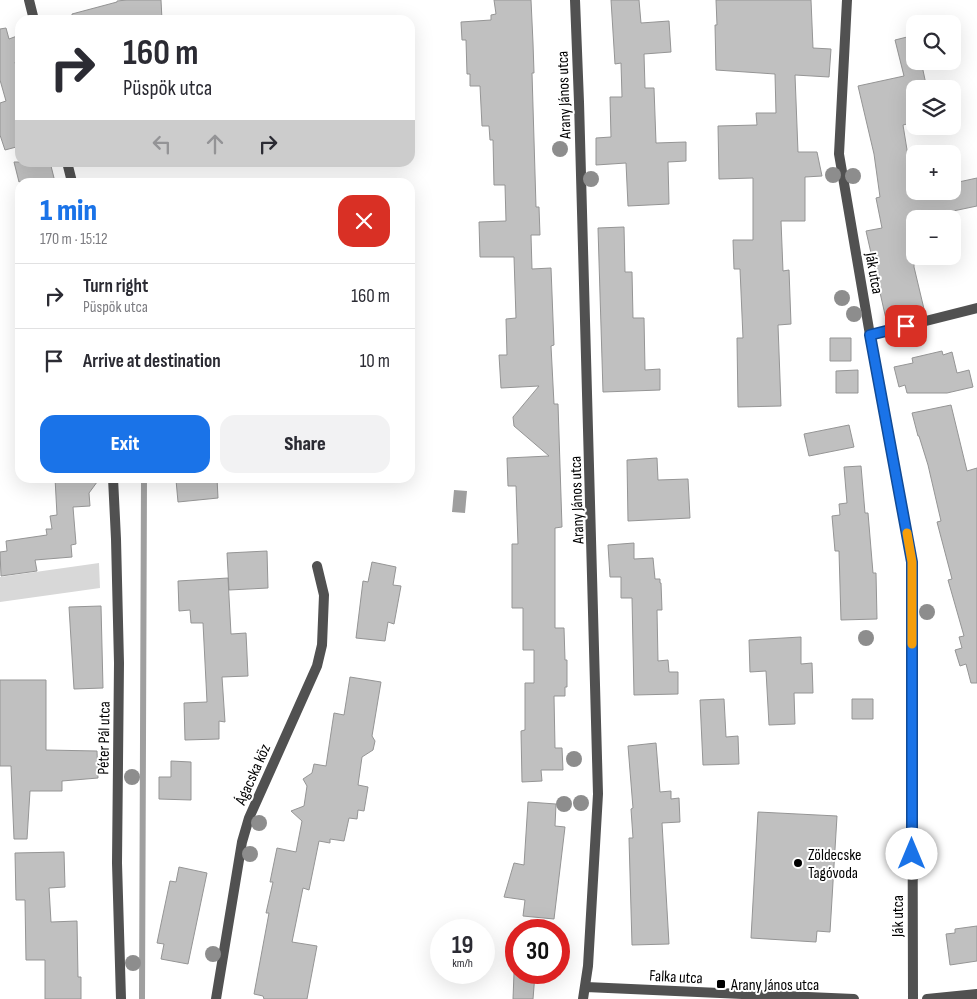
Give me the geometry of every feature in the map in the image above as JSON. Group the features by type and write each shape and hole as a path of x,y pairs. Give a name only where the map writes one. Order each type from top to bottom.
{"street":[{"path":"29,0 33,15"},
{"name":"Arany János utca","path":"575,0 598,794 586,987 583,999"},
{"name":"Ják utca","path":"846,0 839,154 912,562 913,999"},
{"path":"870,335 977,308"},
{"name":"Péter Pál utca","path":"113,483 119,663 117,863 121,999"},
{"name":"Ágacska köz","path":"216,999 242,842 249,818 317,666 322,645 324,595 317,566"},
{"name":"Falka utca","path":"586,987 854,999"},
{"path":"927,999 977,994"}],"shaded area":[{"path":"454,490 467,491 465,513 452,512"},
{"path":"99,563 100,588 0,602 0,577"}],"building":[{"path":"161,0 162,15 72,15 117,2"},
{"path":"494,0 531,0 536,207 539,207 540,235 531,235 532,269 551,268 554,345 551,346 554,404 558,404 562,527 555,528 555,628 564,628 567,687 565,687 565,696 554,696 555,748 562,748 563,770 541,770 542,781 522,782 521,731 525,730 525,683 534,683 534,650 523,650 523,608 512,608 512,544 518,544 516,486 508,486 507,458 549,456 514,426 513,417 539,386 501,388 499,355 507,355 506,319 516,318 514,257 480,257 479,222 506,221 505,185 494,185 493,140 490,140 489,126 482,126 480,86 470,86 470,74 467,74 466,40 462,40 461,22 491,20 491,15 496,14"},
{"path":"611,0 639,0 641,23 669,21 671,52 644,54 645,88 654,88 656,143 686,142 686,161 668,162 669,204 628,206 626,163 596,165 596,138 611,137 610,97 622,97 621,63 615,64"},
{"path":"716,0 811,0 813,48 831,49 829,77 795,75 798,152 817,152 822,176 805,177 805,221 781,221 783,271 789,270 791,324 778,325 781,406 738,407 737,338 743,338 740,269 734,269 733,240 753,240 753,178 719,179 718,126 757,125 756,113 776,113 775,74 716,70"},
{"path":"6,28 9,39 15,37 15,147 5,150 0,135 0,103 6,101 0,80 0,29"},
{"path":"906,37 906,70 923,70 925,80 906,80 906,124 903,125 906,145 906,200 961,200 961,181 977,178 977,206 958,210 906,210 906,265 914,265 924,309 886,319 866,231 882,228 876,198 880,197 874,154 858,86 904,76 895,40"},
{"path":"15,167 51,167 54,178 18,178"},
{"path":"624,227 625,272 632,272 633,318 644,318 645,370 660,369 660,390 603,392 598,228"},
{"path":"830,338 851,338 851,361 830,361"},
{"path":"942,351 943,355 952,352 957,373 969,370 973,387 947,393 907,393 905,385 899,387 894,367 913,363 912,358"},
{"path":"858,370 858,393 836,393 836,371"},
{"path":"951,405 967,471 977,468 977,683 971,683 966,664 960,666 955,650 962,648 959,637 964,636 948,580 952,579 937,522 941,521 928,465 912,413"},
{"path":"849,425 854,447 809,456 804,434"},
{"path":"657,458 658,480 688,479 690,518 628,521 627,460"},
{"path":"861,466 865,513 868,513 873,573 876,573 877,619 841,620 839,551 835,551 832,516 840,515 839,504 847,503 844,467"},
{"path":"55,483 96,483 89,493 90,506 73,507 76,544 71,545 72,557 35,560 37,571 1,576 0,552 7,551 6,541 47,535 46,529 52,529 50,516 57,515"},
{"path":"176,483 217,483 218,498 178,502"},
{"path":"634,543 634,559 653,558 655,579 660,579 662,610 657,610 658,661 668,660 669,672 678,672 678,694 634,695 632,598 621,598 621,577 610,577 608,545"},
{"path":"267,551 268,588 229,590 227,553"},
{"path":"372,562 396,567 393,585 401,586 394,624 388,622 385,641 356,638 363,581 368,582"},
{"path":"228,578 231,634 246,633 248,676 222,677 225,722 219,721 219,739 185,740 184,703 207,702 203,623 191,623 190,610 179,611 178,581"},
{"path":"101,606 103,688 74,689 69,607"},
{"path":"801,637 801,664 812,663 813,693 794,693 795,724 769,725 766,671 750,672 749,640"},
{"path":"350,677 381,682 372,736 375,741 373,750 362,757 358,785 368,787 364,811 358,810 357,819 349,818 344,841 330,839 330,843 319,841 309,890 303,888 292,942 317,946 307,999 264,999 263,996 254,994 269,913 266,913 273,882 270,882 277,848 296,852 302,821 291,811 304,806 307,786 303,779 312,773 314,764 326,766 334,713 344,715"},
{"path":"0,680 46,680 46,750 97,751 98,778 62,781 62,791 30,791 27,839 14,839 11,766 0,766"},
{"path":"724,699 726,737 738,736 739,764 703,765 700,700"},
{"path":"852,699 873,699 873,719 852,719"},
{"path":"656,743 660,792 671,791 671,799 679,798 680,822 662,823 669,944 632,945 629,838 633,838 631,809 633,808 628,746"},
{"path":"171,761 191,762 191,800 159,799 159,777 171,777"},
{"path":"528,802 556,804 555,826 565,827 554,919 523,916 525,900 504,897 514,863 524,865"},
{"path":"758,812 837,816 830,932 817,931 816,942 751,938"},
{"path":"64,852 65,887 49,888 51,922 77,921 78,977 81,977 81,999 45,999 45,960 26,960 25,900 16,900 15,853"},
{"path":"179,867 207,873 188,964 161,959 164,944 157,943 170,881 176,882"},
{"path":"977,926 977,961 950,965 946,934 955,933 955,929"},
{"path":"514,984 534,984 533,999 513,999"}],"waterway":[{"path":"142,999 144,483"}],"slow traffic":[{"path":"907,533 912,562 912,644"}],"place":[{"name":"Zöldecske Tagóvoda","path":"798,863"},
{"name":"Arany János utca","path":"721,984"}],"route":[{"path":"906,326 870,335 912,562 912,854"}]}
